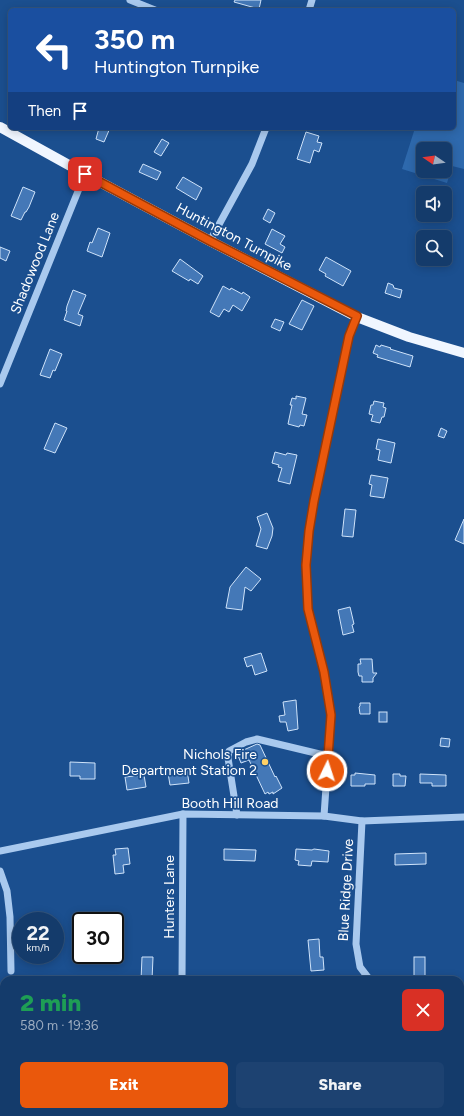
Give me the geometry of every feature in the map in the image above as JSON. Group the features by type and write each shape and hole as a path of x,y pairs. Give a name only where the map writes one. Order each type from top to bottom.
{"main road":[{"name":"Huntington Turnpike","path":"0,127 210,241 357,316 409,337 464,353"}],"street":[{"path":"130,0 151,8"},
{"path":"210,241 252,164 265,130"},
{"name":"Shadowood Lane","path":"0,384 85,174"},
{"path":"324,816 331,715 324,672 308,609 307,561 309,531 314,501 349,336 357,316"},
{"path":"237,815 228,758 229,751 257,738 328,756"},
{"name":"Booth Hill Road","path":"0,851 183,814 324,816 362,821 464,817"},
{"name":"Hunters Lane","path":"182,976 183,814"},
{"name":"Blue Ridge Drive","path":"362,821 356,944 360,967 367,976"},
{"path":"0,871 7,890 10,917 11,971"}],"shaded area":[{"path":"456,81 464,83 464,169 452,166 452,142 416,142 416,173 402,169 414,130 456,130"},
{"path":"431,178 448,178 447,183"}],"building":[{"path":"235,0 261,0 259,8 234,2"},
{"path":"98,130 109,130 104,142 96,139"},
{"path":"306,132 319,136 317,142 322,143 319,152 314,150 310,163 297,159"},
{"path":"162,139 169,143 161,156 154,152"},
{"path":"143,164 161,172 157,180 139,172"},
{"path":"183,177 202,188 196,200 176,188"},
{"path":"23,187 35,192 29,207 21,220 11,216"},
{"path":"268,209 275,213 270,223 263,219"},
{"path":"98,228 110,233 102,257 87,251"},
{"path":"272,229 285,236 280,244 285,247 282,253 265,244"},
{"path":"0,247 10,251 6,261 0,258"},
{"path":"326,257 351,271 343,286 325,276 326,274 319,270"},
{"path":"180,259 203,276 198,284 190,279 189,281 172,271"},
{"path":"388,283 393,285 394,288 402,290 400,298 385,293"},
{"path":"223,286 230,290 231,288 242,294 243,292 250,297 242,311 233,305 229,312 224,309 219,317 210,312"},
{"path":"73,290 86,295 78,314 83,316 80,326 64,320"},
{"path":"302,300 314,306 302,330 289,324"},
{"path":"275,319 284,322 280,331 271,327"},
{"path":"376,345 380,347 381,345 413,356 410,367 377,357 378,355 373,353"},
{"path":"50,349 62,354 55,371 53,370 50,378 40,375"},
{"path":"296,396 306,398 302,414 307,415 304,426 300,425 299,427 288,424 292,398 296,399"},
{"path":"374,401 384,403 383,407 386,408 384,417 382,417 380,423 371,421 373,415 369,414 371,405 373,405"},
{"path":"55,423 67,428 55,453 44,449"},
{"path":"441,428 447,431 444,438 438,436"},
{"path":"378,439 395,443 391,463 378,460 380,450 376,449"},
{"path":"275,452 286,455 287,453 297,455 290,484 278,481 282,468 278,467 279,465 272,463"},
{"path":"371,475 388,478 384,498 370,496 372,485 369,484"},
{"path":"345,509 356,510 353,537 342,536"},
{"path":"267,513 273,528 272,536 267,549 256,546 261,529 257,517"},
{"path":"464,519 464,544 455,540"},
{"path":"246,567 261,579 251,591 245,587 242,610 226,608 230,587"},
{"path":"350,607 354,624 352,625 354,632 343,635 338,610"},
{"path":"261,653 267,671 255,675 252,665 247,667 244,658"},
{"path":"360,659 372,659 373,673 377,673 373,678 373,682 362,682 362,676 359,676 358,672 358,664 361,664"},
{"path":"296,700 298,729 288,731 286,722 280,722 279,716 285,715 283,702"},
{"path":"360,703 370,703 370,714 360,714"},
{"path":"379,712 387,712 387,722 379,722"},
{"path":"441,738 450,739 449,747 440,746"},
{"path":"257,744 260,745 275,777 276,776 282,788 273,794 273,792 269,794 268,792 265,794 249,760 241,763 237,753"},
{"path":"70,762 95,763 95,779 80,779 80,776 70,776"},
{"path":"187,770 189,783 170,785 168,773"},
{"path":"355,773 375,775 375,784 351,786 351,775 355,775"},
{"path":"393,774 406,776 405,786 393,786"},
{"path":"420,774 446,775 446,786 432,786 432,783 420,783"},
{"path":"144,775 146,787 127,790 125,777"},
{"path":"128,848 130,864 123,865 124,873 115,874 113,855 116,855 115,849"},
{"path":"224,849 256,850 255,861 224,860"},
{"path":"296,849 329,851 328,862 312,861 311,866 298,865 299,861 295,860"},
{"path":"426,853 426,864 395,865 395,854"},
{"path":"319,939 320,957 323,957 324,970 311,971 308,940"},
{"path":"142,957 153,957 152,976 141,976"},
{"path":"414,957 425,957 425,976 414,976"}],"place":[{"name":"Nichols Fire Department Station 2","path":"265,762"}],"route":[{"path":"85,174 210,241 357,316 349,336 314,501 309,531 306,565 308,609 324,672 331,715 327,771"}]}
